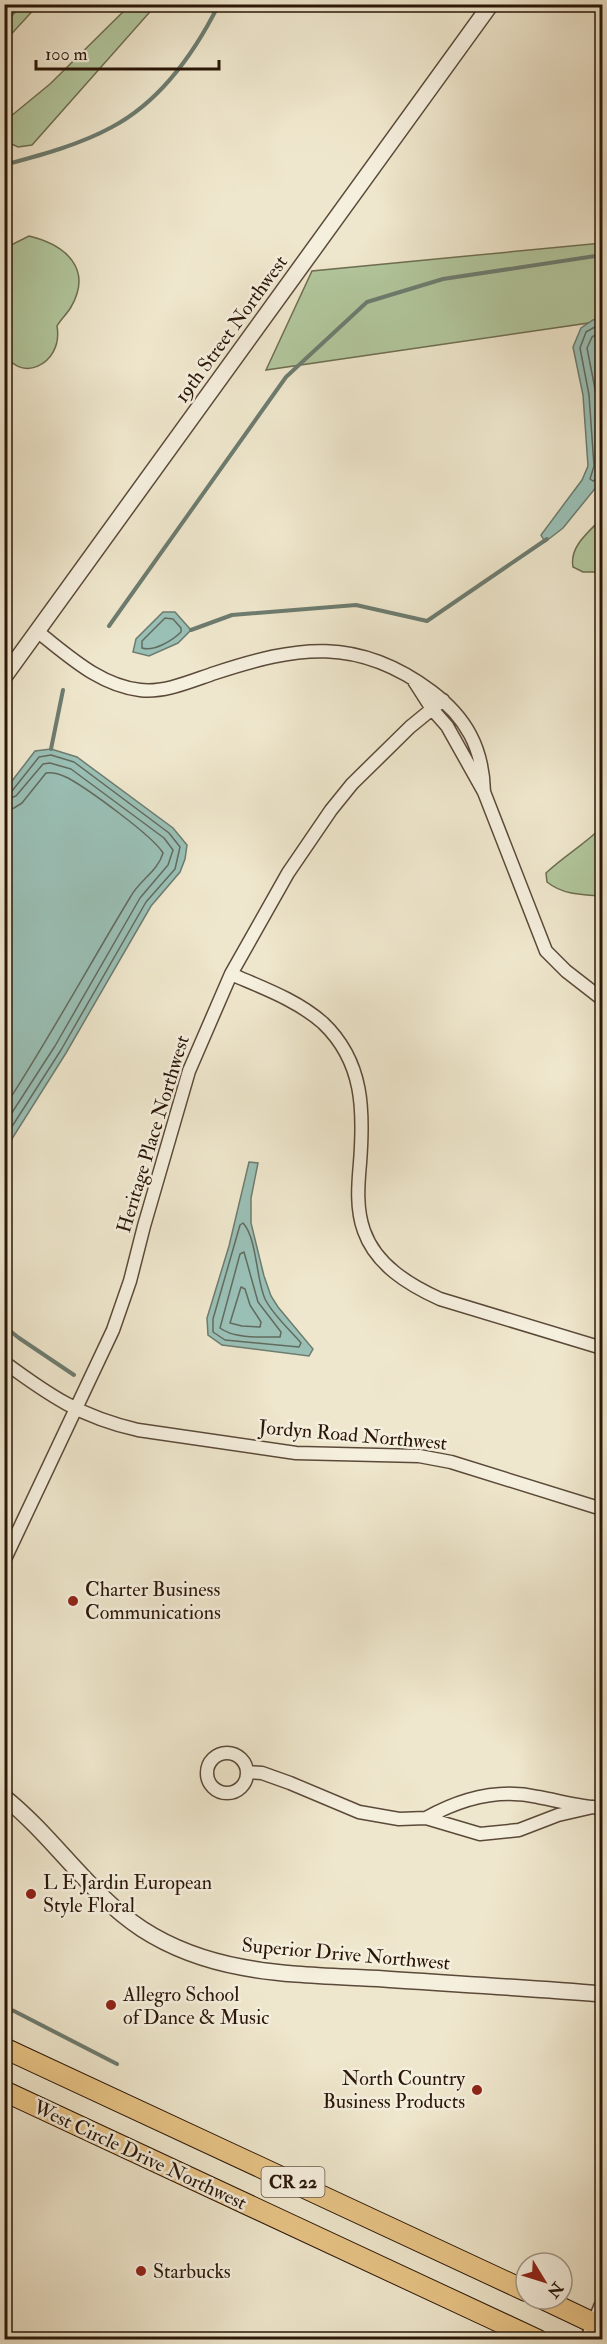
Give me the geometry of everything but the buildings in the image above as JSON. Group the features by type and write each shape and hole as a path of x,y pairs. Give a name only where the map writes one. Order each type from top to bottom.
{"main road":[{"name":"West Circle Drive Northwest","path":"4,2048 514,2285"},
{"name":"West Circle Drive Northwest","path":"4,2091 538,2340"},
{"path":"569,2311 597,2324"}],"street":[{"name":"19th Street Northwest","path":"4,677 491,4"},
{"path":"38,632 107,681 116,686 142,690 171,688 273,655 305,651 361,655 386,663 410,675 443,700 458,716 476,745 483,769 484,792"},
{"path":"410,675 432,709 447,726 484,792 546,951 603,999"},
{"name":"Heritage Place Northwest","path":"4,1561 113,1330 130,1281 189,1071 231,974 288,873 331,810 352,784 443,700"},
{"path":"231,974 303,1007 340,1043 360,1087 362,1109 358,1192 364,1231 385,1264 419,1290 465,1308 603,1348"},
{"name":"Jordyn Road Northwest","path":"4,1362 76,1410 94,1418 138,1430 324,1456 388,1454 419,1456 452,1462 603,1509"},
{"path":"247,1772 261,1773 283,1780 359,1812 399,1819 426,1818 480,1834 519,1830 558,1815 598,1808"},
{"path":"426,1818 447,1807 476,1797 500,1795 522,1794 560,1803 598,1808"},
{"name":"Superior Drive Northwest","path":"4,1797 118,1910 159,1939 198,1958 266,1972 603,1994"}],"green space":[{"path":"131,4 156,5 32,145 18,147 5,141 5,121 50,84"},
{"path":"4,5 38,5 5,41"},
{"path":"29,236 64,252 77,270 79,281 71,307 57,326 57,340 53,352 46,361 27,368 18,366 10,360 4,349 3,339 5,248"},
{"path":"602,243 602,321 266,370 312,271"},
{"path":"602,518 602,572 583,572 573,567 574,552"},
{"path":"602,827 602,896 566,892 547,882 546,873"}],"water":[{"path":"602,317 602,480 563,528 545,542 541,535 582,480 588,466 583,395 573,347 581,328"},
{"path":"163,612 175,612 191,630 178,643 149,656 133,652 136,639"},
{"path":"51,749 77,757 173,828 187,845 180,872 151,906 66,1053 5,1150 5,790 35,751"},
{"path":"249,1162 258,1163 251,1198 251,1223 264,1276 271,1296 278,1307 313,1349 309,1356 222,1345 208,1335 207,1318 229,1246"}],"waterway":[{"path":"4,23 21,4"},
{"path":"4,165 73,144 112,127 130,116 146,104 175,74 199,40 219,4"},
{"path":"109,626 286,377 367,302 443,279 602,255"},
{"path":"191,630 232,615 356,605 427,621 547,539"},
{"path":"51,749 63,690"},
{"path":"4,1326 74,1375"},
{"path":"4,2008 117,2064"}],"place":[{"name":"Charter Business Communications","path":"73,1601"},
{"name":"L E Jardin European Style Floral","path":"31,1894"},
{"name":"Allegro School of Dance & Music","path":"111,2005"},
{"name":"North Country Business Products","path":"477,2090"},
{"name":"Starbucks","path":"141,2271"}]}
